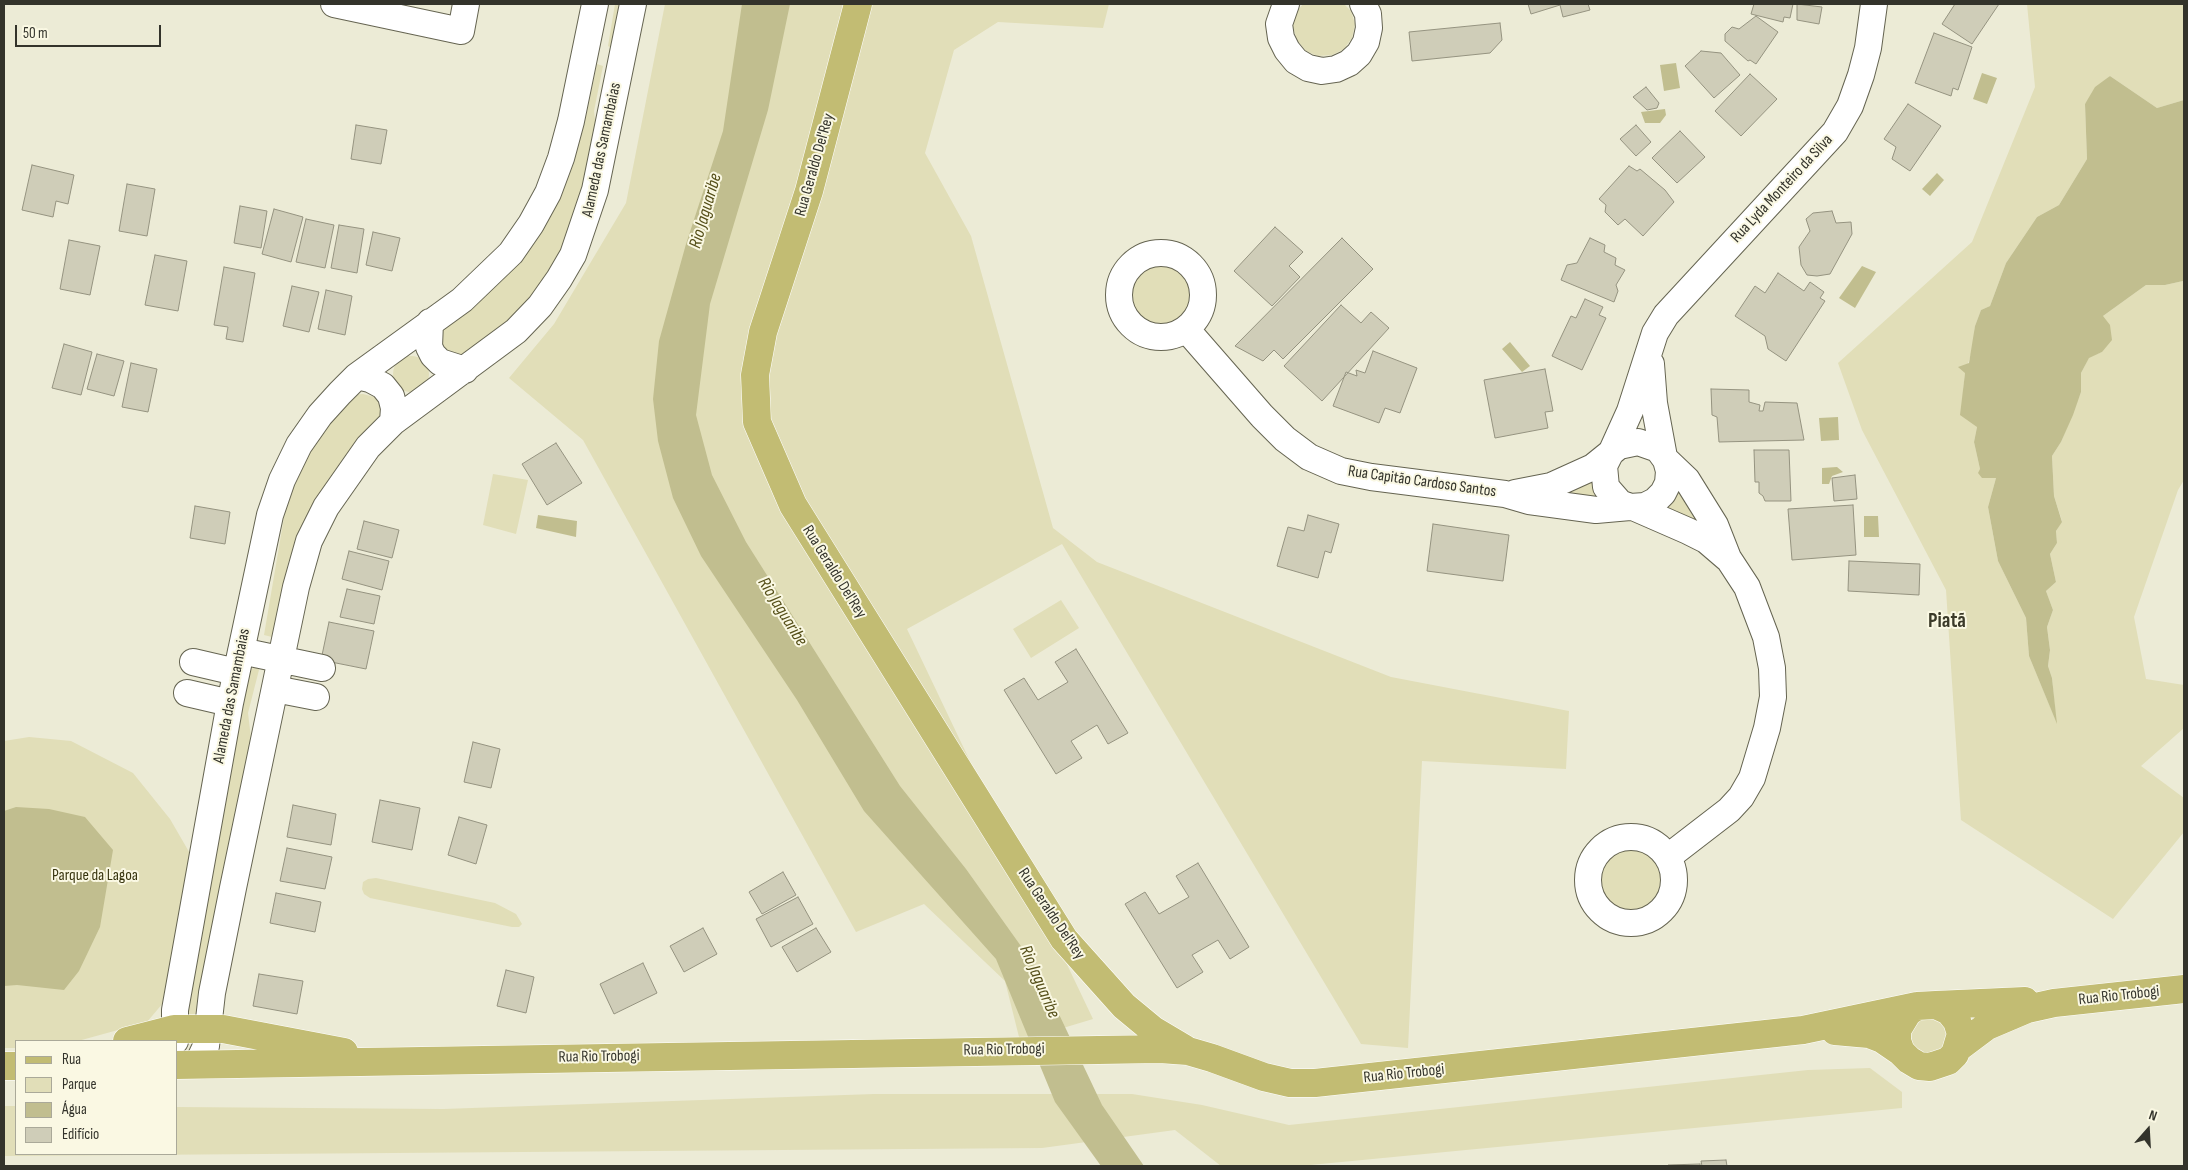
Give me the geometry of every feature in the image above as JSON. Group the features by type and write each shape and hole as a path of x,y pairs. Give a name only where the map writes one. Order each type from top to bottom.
{"main road":[{"name":"Rua Geraldo Del'Rey","path":"858,4 809,191 763,332 755,375 757,422 793,505 1064,939 1124,1006 1153,1030 1188,1052"},
{"name":"Rua Rio Trobogi","path":"1959,1048 1974,1035 2002,1018 2054,1003 2184,989"},
{"name":"Rua Rio Trobogi","path":"181,1052 400,1062 1160,1048 1188,1052 1264,1077 1290,1083 1315,1083 1803,1030 1927,1005 2026,1001 2054,1003"},
{"path":"1927,1005 1949,1011 1957,1021 1961,1034 1959,1048 1948,1061 1930,1067 1919,1066 1901,1052 1897,1030 1908,1012 1927,1005"},
{"path":"181,1052 207,1029 256,1034 400,1062"},
{"name":"Rua Rio Trobogi","path":"1803,1030 1869,1034 1882,1039 1901,1052"}],"street":[{"path":"334,4 461,31 466,4"},
{"name":"Alameda das Samambaias","path":"595,4 561,158 548,193 531,224 511,253 462,300 357,376 320,415 300,446 282,480 270,515 230,703 175,1010 181,1052 204,1053 233,888 296,587 309,541 326,507 343,480 368,447 393,422 516,331 540,306 573,255 596,190 633,4"},
{"path":"1284,6 1280,31 1286,50 1296,61 1308,68 1322,71 1336,69 1349,63 1360,54 1366,42 1369,28 1368,14 1363,4"},
{"name":"Rua Lyda Monteiro da Silva","path":"1610,455 1630,411 1655,332 1666,315 1835,132 1850,106 1861,75 1868,48 1874,4"},
{"path":"585,54 621,62"},
{"path":"430,322 429,347 433,355 440,362 450,367 465,370"},
{"name":"Rua Capitão Cardoso Santos","path":"1187,330 1262,416 1285,438 1309,456 1341,471 1371,477 1505,494 1529,501 1596,510 1631,507"},
{"name":"Rua Lyda Monteiro da Silva","path":"1650,352 1654,403 1665,459"},
{"path":"357,376 370,379 383,386 391,396 394,408 393,422"},
{"path":"1668,857 1729,810 1741,797 1752,778 1767,728 1773,697 1772,668 1766,637 1746,587 1728,558 1715,525 1687,480 1665,459 1658,449 1638,442 1619,446 1610,455 1603,477 1606,487 1620,503 1688,530 1706,540 1728,558"},
{"name":"Rua Capitão Cardoso Santos","path":"1505,494 1550,486 1593,466 1610,455"},
{"path":"1631,507 1645,506 1655,501 1663,493 1668,483 1669,471 1665,459"},
{"path":"193,662 281,660 322,668"},
{"path":"275,689 316,697"},
{"path":"187,693 230,703"}],"green space":[{"path":"615,4 621,4 611,48 608,46"},
{"path":"665,4 1109,4 1103,28 998,22 954,50 925,153 971,236 1053,528 1097,562 1391,677 1569,711 1566,769 1422,761 1408,1048 1361,1044 1062,544 907,629 1093,1019 1020,1041 1005,981 924,904 856,932 583,440 509,378 554,324 626,203"},
{"path":"1303,4 1344,4 1351,11 1355,24 1352,38 1344,49 1332,55 1318,56 1306,51 1297,40 1293,27 1295,14"},
{"path":"2027,4 2184,4 2184,100 2157,108 2110,76 2085,104 2087,159 2059,205 2037,217 2006,263 1990,306 1981,310 1975,326 1973,348 1965,373 1963,392 1977,427 1974,442 1980,469 1996,478 1988,507 1998,561 2026,618 2029,656 2056,721 2052,678 2048,666 2050,650 2047,627 2053,610 2046,591 2056,582 2050,554 2057,543 2056,531 2062,521 2054,496 2052,456 2061,442 2081,392 2081,373 2089,357 2102,352 2103,316 2146,285 2165,285 2183,281 2184,278 2184,480 2178,490 2134,617 2146,679 2184,685 2184,728 2141,766 2184,798 2184,832 2113,919 1961,820 1946,590 1862,430 1838,363 1972,242 2035,87"},
{"path":"597,64 603,66 594,111 597,136 572,237 556,266 509,323 463,359 442,350 440,341 443,330 565,178 585,122"},
{"path":"1156,261 1168,261 1180,266 1190,276 1195,288 1193,307 1180,322 1168,327 1156,327 1144,322 1134,312 1129,300 1129,288 1134,276 1144,266"},
{"path":"411,356 418,357 424,361 428,367 428,381 424,387 418,391 411,392 404,391 398,387 394,381 393,374 394,367 398,361 404,357"},
{"path":"363,394 378,398 382,409 381,418 303,525 288,563 276,638 264,635 288,494 306,452 351,395"},
{"path":"493,474 528,480 516,534 483,525"},
{"path":"1596,474 1607,503 1551,497"},
{"path":"1678,486 1704,530 1659,511"},
{"path":"1061,600 1079,628 1031,658 1013,629"},
{"path":"260,666 248,713 251,738 195,1022 184,1014 248,670"},
{"name":"Parque da Lagoa","path":"29,737 71,741 133,773 170,819 192,857 163,1003 147,1022 82,1040 15,1040 15,1048 4,1048 4,741"},
{"path":"1626,846 1638,846 1650,851 1660,861 1665,873 1663,892 1650,907 1638,912 1626,912 1614,907 1604,897 1599,885 1599,873 1604,861 1614,851"},
{"path":"376,878 495,903 516,914 522,924 519,927 512,927 370,898 364,894 362,889 363,882"},
{"path":"1934,1013 1950,1029 1944,1052 1915,1055 1907,1026"},
{"path":"1870,1068 1902,1092 1902,1108 1300,1166 1221,1166 1175,1130 1042,1148 178,1155 178,1107 443,1109 874,1094 1132,1094 1202,1105 1289,1125 1808,1070"},
{"path":"4,1106 15,1106 15,1155 134,1155 4,1156"}],"water":[{"name":"Rio Jaguaribe","path":"742,4 790,4 768,110 710,304 696,415 712,475 746,542 900,786 966,869 1038,970 1102,1105 1144,1166 1101,1166 1055,1102 996,959 864,811 797,700 701,556 673,498 658,441 653,399 659,341 686,244 723,131"},
{"path":"1676,63 1680,88 1664,91 1660,65"},
{"path":"1982,73 1997,78 1987,104 1973,99"},
{"path":"2110,76 2157,108 2184,100 2184,278 2183,281 2165,285 2146,285 2103,316 2110,325 2112,340 2102,352 2089,358 2081,373 2081,392 2073,415 2061,442 2052,456 2054,496 2062,522 2056,531 2057,543 2050,554 2056,582 2046,591 2053,610 2047,627 2050,650 2048,666 2052,678 2057,724 2029,656 2026,618 1998,561 1988,507 1996,478 1982,478 1978,473 1980,469 1974,442 1977,427 1960,415 1965,373 1958,367 1969,363 1975,326 1981,310 1990,306 2006,263 2037,217 2059,205 2087,159 2085,104 2095,87"},
{"path":"1665,109 1666,115 1660,123 1645,123 1641,112"},
{"path":"1937,173 1944,180 1930,196 1922,189"},
{"path":"1862,266 1876,272 1855,308 1839,298"},
{"path":"1510,342 1530,366 1522,372 1502,349"},
{"path":"1838,417 1839,440 1821,441 1819,418"},
{"path":"1837,467 1843,472 1832,476 1829,484 1822,484 1822,468"},
{"path":"538,515 577,521 576,537 536,528"},
{"path":"1864,516 1878,516 1879,537 1864,537"},
{"path":"16,807 49,809 85,817 113,850 100,927 79,971 64,990 17,985 4,986 4,811"}],"building":[{"path":"1528,4 1588,4 1590,10 1563,17 1560,5 1531,14"},
{"path":"1754,4 1793,4 1790,18 1784,17 1783,22 1751,14"},
{"path":"1797,4 1822,7 1819,24 1797,20"},
{"path":"1955,4 1999,4 1972,44 1942,24"},
{"path":"1756,16 1778,32 1756,64 1750,60 1748,61 1725,41 1725,34 1732,27 1739,29"},
{"path":"1500,23 1502,40 1490,53 1412,61 1409,32"},
{"path":"1934,33 1972,47 1958,90 1953,88 1951,96 1915,83"},
{"path":"1701,51 1721,53 1740,75 1714,98 1685,66"},
{"path":"1750,74 1777,99 1741,136 1715,111"},
{"path":"1646,87 1659,103 1657,108 1647,110 1633,97"},
{"path":"1908,104 1941,126 1910,171 1892,159 1896,147 1884,139"},
{"path":"356,125 387,130 381,164 351,159"},
{"path":"1636,125 1651,142 1636,156 1620,139"},
{"path":"1680,131 1705,157 1677,183 1652,158"},
{"path":"32,165 74,175 68,204 56,201 53,217 22,210"},
{"path":"1629,166 1637,171 1640,169 1665,190 1674,202 1643,236 1625,219 1618,225 1605,212 1606,205 1599,199"},
{"path":"127,184 155,189 147,236 119,231"},
{"path":"240,206 267,211 261,248 234,243"},
{"path":"274,209 303,217 291,262 262,254"},
{"path":"1832,211 1836,223 1851,222 1852,234 1830,274 1807,275 1801,265 1799,247 1810,231 1806,219 1813,213"},
{"path":"306,219 334,225 325,268 296,262"},
{"path":"339,225 364,229 357,273 331,268"},
{"path":"1275,227 1303,252 1289,266 1300,277 1272,306 1234,271"},
{"path":"373,232 400,238 392,271 366,265"},
{"path":"1342,238 1373,269 1283,359 1274,350 1263,361 1235,346"},
{"path":"1590,238 1605,245 1604,252 1616,258 1615,265 1625,270 1616,285 1618,291 1614,302 1561,280 1567,265 1577,263"},
{"path":"69,240 100,246 90,295 60,289"},
{"path":"155,255 187,261 178,311 145,305"},
{"path":"224,267 255,273 243,342 226,339 228,327 214,325"},
{"path":"1778,273 1804,291 1810,282 1824,292 1820,298 1825,301 1786,361 1768,349 1765,336 1735,316 1755,286 1765,293"},
{"path":"292,286 319,292 309,332 283,326"},
{"path":"326,290 352,296 345,335 318,329"},
{"path":"1585,299 1603,307 1599,315 1606,318 1582,370 1552,356 1571,316 1576,318"},
{"path":"1341,305 1361,323 1371,312 1389,328 1322,401 1284,366"},
{"path":"64,344 92,352 81,395 52,388"},
{"path":"1373,351 1417,368 1400,413 1385,408 1379,423 1333,406 1346,372 1357,376 1356,370 1365,373"},
{"path":"97,354 124,361 114,396 87,389"},
{"path":"131,363 157,369 148,412 122,407"},
{"path":"1545,369 1553,411 1545,412 1548,428 1495,438 1484,380"},
{"path":"1711,389 1749,390 1749,402 1760,405 1759,411 1763,411 1765,402 1797,403 1804,440 1719,442 1717,417 1712,415"},
{"path":"556,443 582,483 547,505 522,464"},
{"path":"1754,450 1789,450 1791,501 1765,501 1759,493 1759,482 1755,482"},
{"path":"1855,475 1857,499 1834,501 1832,478"},
{"path":"1853,505 1856,555 1792,560 1788,509"},
{"path":"195,506 230,512 225,544 190,538"},
{"path":"1308,515 1339,524 1331,553 1325,551 1318,578 1277,566 1288,527 1304,531"},
{"path":"364,521 399,530 392,558 357,549"},
{"path":"1433,524 1509,535 1503,581 1427,571"},
{"path":"349,551 389,561 382,590 342,579"},
{"path":"1849,561 1920,564 1919,595 1848,591"},
{"path":"347,589 380,596 374,624 340,617"},
{"path":"329,622 374,631 366,669 321,660"},
{"path":"1076,649 1128,733 1108,744 1097,725 1071,741 1082,758 1056,774 1004,690 1024,678 1038,700 1068,682 1055,662"},
{"path":"473,742 500,749 491,788 464,782"},
{"path":"380,800 420,808 412,850 372,842"},
{"path":"293,805 336,814 331,845 287,837"},
{"path":"459,817 487,825 476,864 448,855"},
{"path":"287,848 332,857 325,889 280,881"},
{"path":"1198,863 1249,947 1230,959 1218,940 1192,955 1203,972 1177,988 1125,904 1145,892 1159,914 1189,897 1176,876"},
{"path":"783,872 796,895 762,914 749,892"},
{"path":"276,893 321,902 315,932 270,923"},
{"path":"798,897 813,924 771,947 756,919"},
{"path":"703,928 717,954 684,972 670,946"},
{"path":"816,928 831,952 797,972 782,947"},
{"path":"643,963 657,993 614,1014 600,984"},
{"path":"506,970 534,977 526,1013 497,1006"},
{"path":"259,974 303,981 297,1014 253,1006"},
{"path":"1726,1160 1727,1166 1702,1166 1701,1161"},
{"path":"1700,1164 1700,1166 1668,1166 1668,1165"}],"district":[{"name":"Piatã","path":"1947,622"}]}
